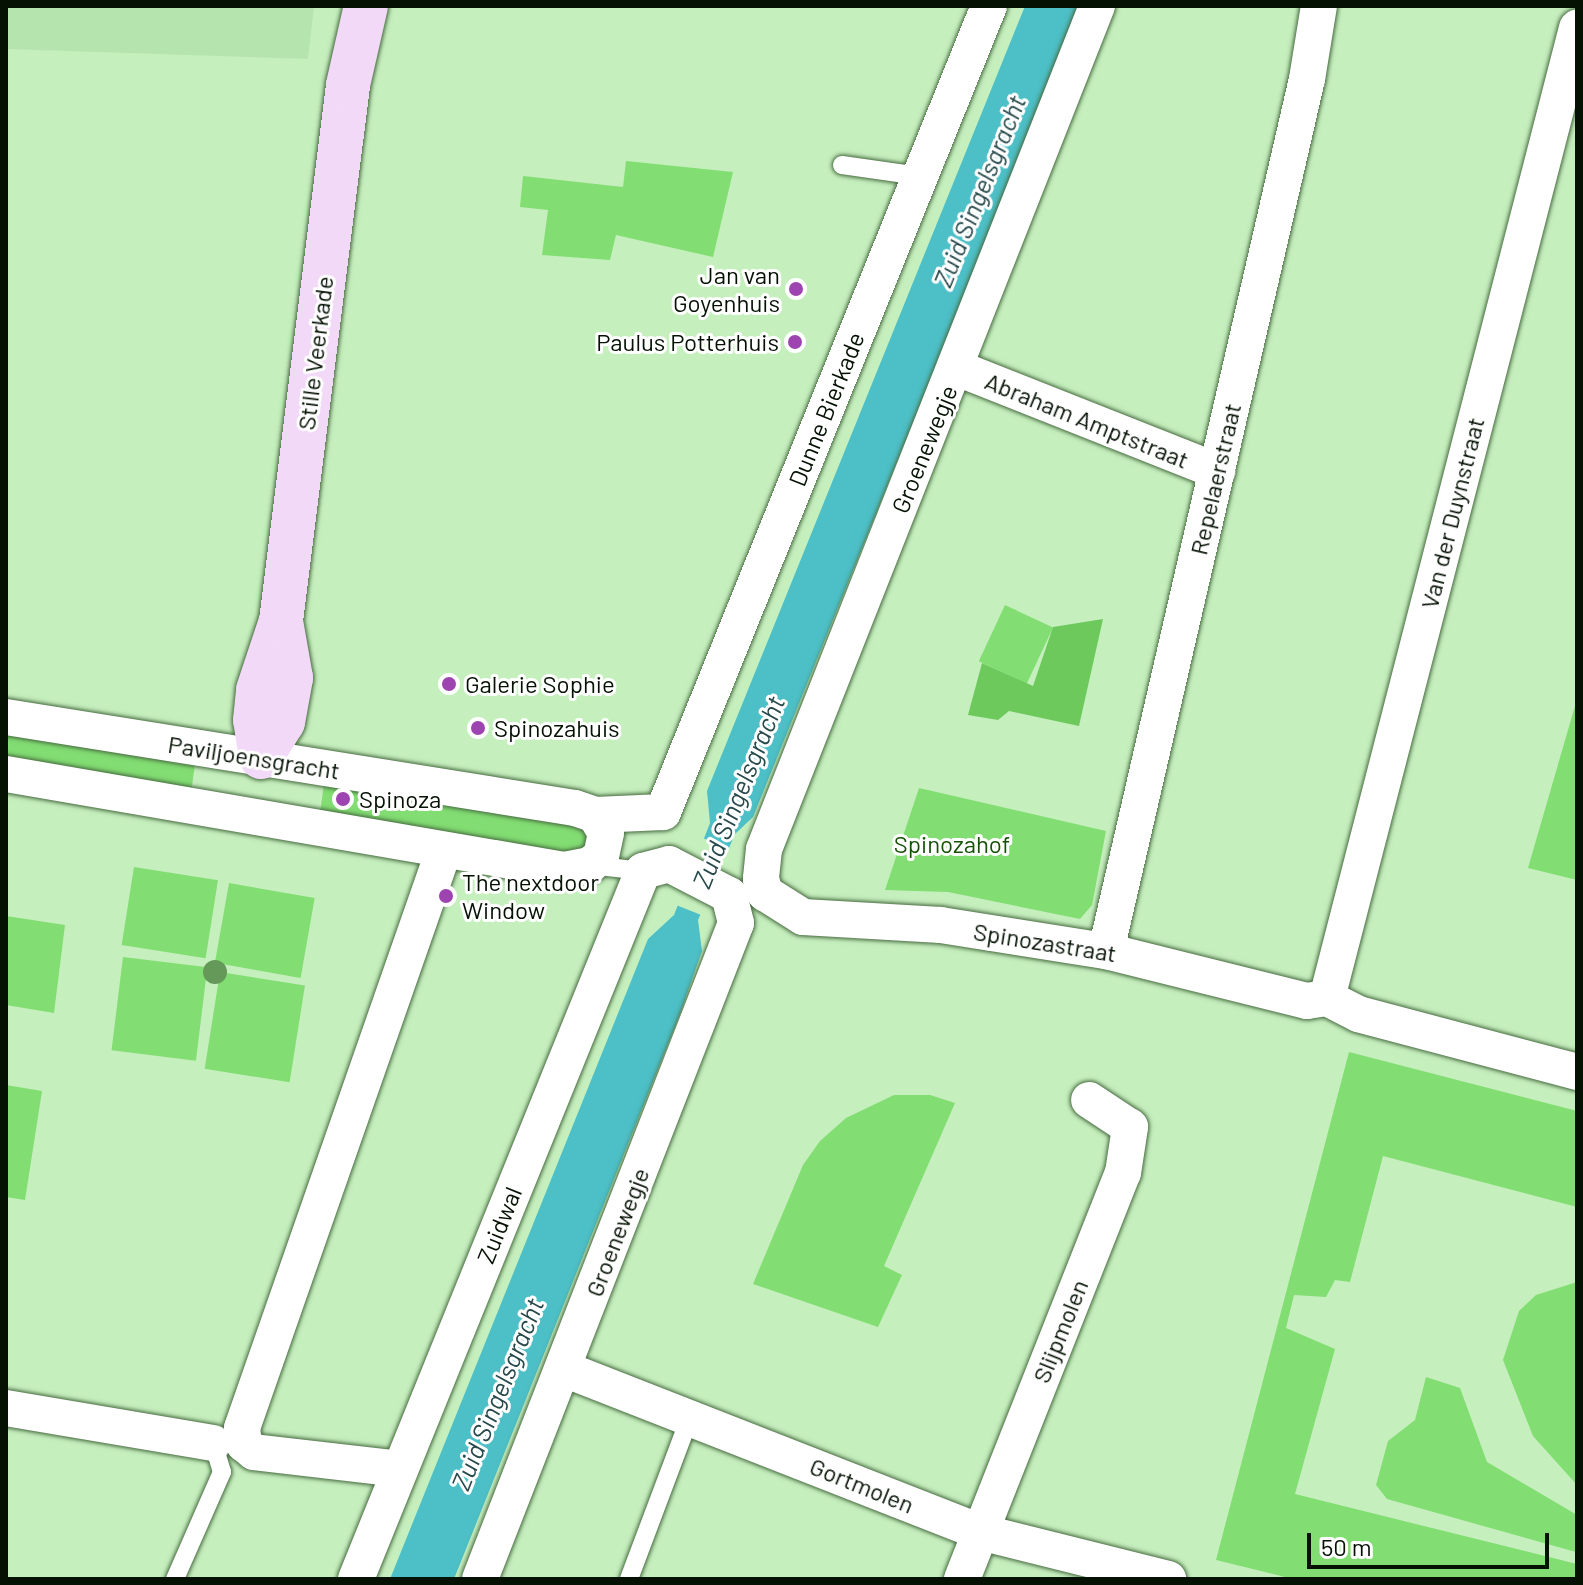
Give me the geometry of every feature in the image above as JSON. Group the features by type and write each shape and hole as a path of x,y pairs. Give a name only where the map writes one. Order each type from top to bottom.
{"street":[{"name":"Stille Veerkade","path":"337,6 348,85"},
{"name":"Stille Veerkade","path":"243,815 261,757 255,720 260,670 281,621 348,85 366,6"},
{"name":"Dunne Bierkade","path":"663,812 989,6"},
{"name":"Groenewegje","path":"763,886 764,849 957,368 1097,6"},
{"name":"Repelaerstraat","path":"1106,951 1307,79 1319,6"},
{"name":"Van der Duynstraat","path":"1327,998 1577,28"},
{"name":"Abraham Amptstraat","path":"957,368 1217,471"},
{"name":"Paviljoensgracht","path":"6,717 595,815 663,812"},
{"path":"6,774 564,870 590,865 601,856 606,833 595,815"},
{"path":"228,1444 242,1428 444,850"},
{"path":"643,871 669,864 724,891"},
{"name":"Zuidwal","path":"356,1579 643,871"},
{"name":"Spinozastraat","path":"763,886 803,917 941,925 1106,951 1307,1001 1327,998"},
{"name":"Groenewegje","path":"480,1579 728,946 736,923 724,891"},
{"path":"1327,998 1358,1014 1577,1072"},
{"name":"Slijpmolen","path":"962,1579 1123,1173 1130,1127 1089,1100"},
{"name":"Gortmolen","path":"564,1369 980,1532 1168,1579"},
{"path":"6,1408 228,1444 254,1452 400,1469"}],"lane":[{"path":"842,165 919,176"},
{"path":"590,865 643,871"},
{"path":"724,891 763,886"},
{"path":"629,1579 690,1417"},
{"path":"175,1579 222,1472 228,1444"}],"shaded area":[{"path":"6,6 314,6 308,59 6,49"}],"green space":[{"path":"626,161 733,172 713,257 616,235 610,260 542,255 548,210 520,207 523,176 623,187"},
{"path":"1005,605 1053,627 1027,684 979,661"},
{"path":"1103,619 1079,726 1009,711 998,720 968,715 982,663 1033,686 1053,627"},
{"path":"1577,699 1577,880 1528,868"},
{"path":"6,725 196,757 191,793 6,767"},
{"path":"326,769 575,808 601,856 318,828"},
{"name":"Spinozahof","path":"919,788 1106,831 1092,905 1080,919 948,892 885,890"},
{"path":"134,867 218,880 206,958 122,945"},
{"path":"229,883 315,898 301,978 215,963"},
{"path":"6,916 65,925 54,1013 6,1005"},
{"path":"123,957 207,967 196,1061 112,1050"},
{"path":"220,972 305,985 290,1082 205,1069"},
{"path":"1349,1052 1577,1111 1577,1207 1383,1156 1350,1282 1335,1280 1326,1297 1294,1295 1286,1328 1335,1349 1295,1494 1577,1564 1577,1579 1293,1579 1216,1560"},
{"path":"6,1085 42,1091 25,1200 6,1197"},
{"path":"894,1095 930,1095 955,1103 884,1266 902,1275 878,1327 753,1284 803,1165 820,1141 846,1118"},
{"path":"1577,1282 1577,1485 1533,1436 1503,1360 1519,1311 1536,1295"},
{"path":"1426,1377 1460,1388 1487,1462 1577,1515 1576,1552 1387,1499 1376,1485 1388,1441 1415,1420"}],"water":[{"name":"Zuid Singelsgracht","path":"1025,6 1082,6 753,817 735,834 698,920 702,951 680,1014 454,1579 390,1579 648,939 674,915 710,823 707,791"}],"pier":[{"path":"700,837 732,850 705,917 673,904"}],"place":[{"name":"Jan van Goyenhuis","path":"796,289"},
{"name":"Paulus Potterhuis","path":"795,342"},
{"name":"Galerie Sophie","path":"449,684"},
{"name":"Spinozahuis","path":"478,728"},
{"name":"Spinoza","path":"343,799"},
{"name":"The nextdoor Window","path":"446,896"}]}
